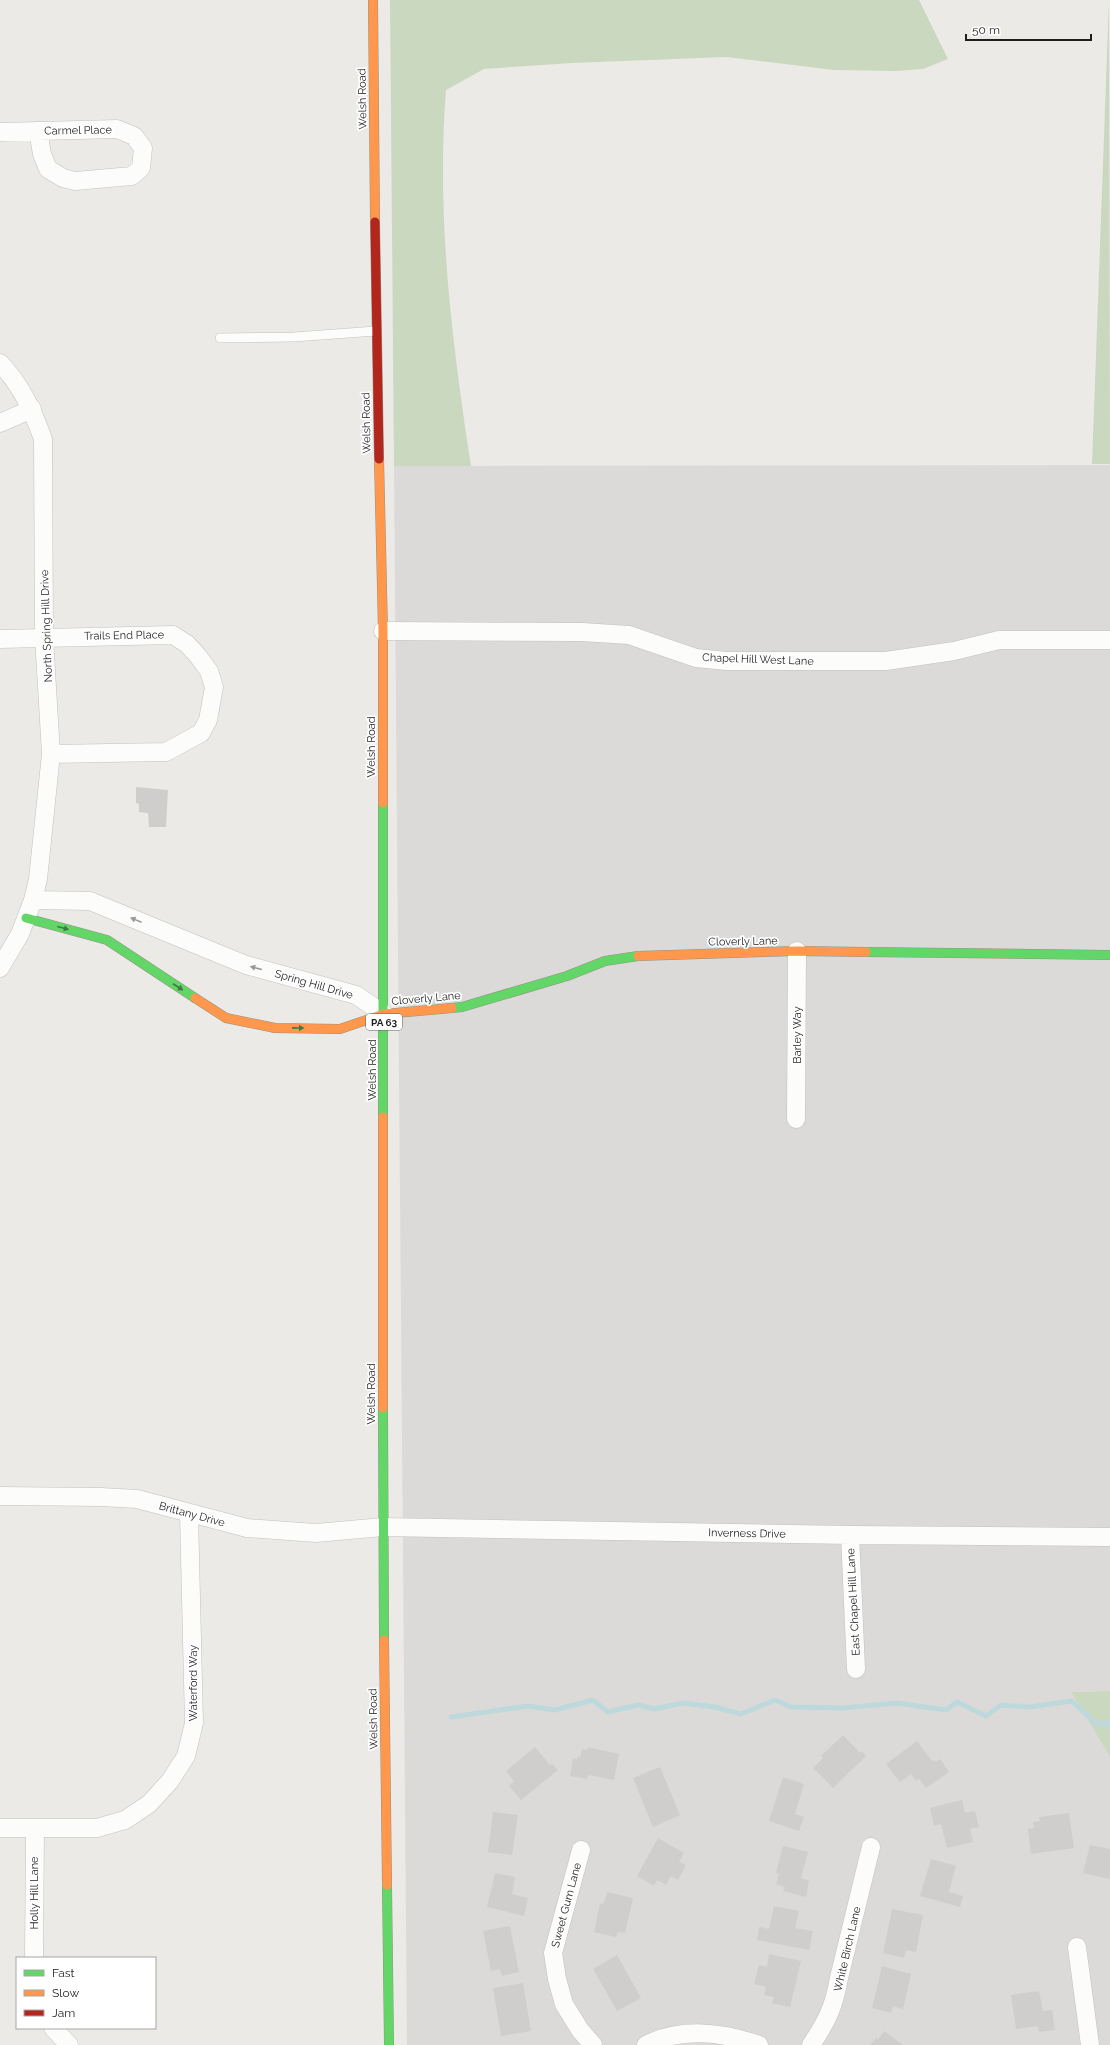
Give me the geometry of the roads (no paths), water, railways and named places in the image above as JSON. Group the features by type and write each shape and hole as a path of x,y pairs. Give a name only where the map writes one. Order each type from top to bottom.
{"main road":[{"name":"Welsh Road","path":"373,0 376,331 383,631 383,1527 389,2045"},
{"path":"26,918 107,940 226,1018 275,1028 340,1029 384,1014"},
{"name":"Cloverly Lane","path":"384,1014 462,1007 567,976 605,961 643,955 798,951 1110,955"}],"street":[{"name":"Carmel Place","path":"0,132 38,131 117,129 134,136 143,148 141,168 132,176 76,182 63,178 48,169 42,154 38,131"},
{"name":"North Spring Hill Drive","path":"0,363 10,374 32,409 43,439 44,637 51,754 46,790 42,862 33,900 20,934 0,968"},
{"path":"0,423 32,409"},
{"name":"Chapel Hill West Lane","path":"383,631 582,632 629,635 696,658 726,661 886,661 954,651 999,640 1110,640"},
{"name":"Trails End Place","path":"0,639 173,634 188,644 208,671 214,687 208,720 201,733 166,752 51,754"},
{"name":"Spring Hill Drive","path":"33,900 90,901 246,965 356,996 384,1014"},
{"name":"Barley Way","path":"796,1119 798,951"},
{"name":"Brittany Drive","path":"0,1496 102,1496 137,1499 246,1528 316,1533 383,1527"},
{"name":"Waterford Way","path":"0,1828 97,1828 125,1820 149,1804 170,1781 186,1756 194,1723 189,1514"},
{"name":"Inverness Drive","path":"383,1527 850,1535 1110,1537"},
{"name":"East Chapel Hill Lane","path":"850,1535 856,1669"},
{"name":"Holly Hill Lane","path":"34,1957 35,1828"},
{"name":"White Birch Lane","path":"811,2045 826,2022 836,2000 839,1978 871,1847"},
{"name":"Sweet Gum Lane","path":"581,1850 553,1953 557,1979 564,2004 580,2030 593,2045"},
{"path":"1077,1947 1090,2045"},
{"path":"54,2029 69,2045"},
{"path":"646,2045 669,2036 704,2033 723,2035 760,2045"}],"lane":[{"path":"220,338 294,337 376,331"}],"waterway":[{"path":"451,1717 528,1706 555,1710 593,1700 608,1712 638,1705 654,1709 683,1703 715,1707 741,1714 775,1700 791,1707 842,1708 897,1703 946,1710 957,1702 986,1716 1001,1705 1030,1707 1072,1701 1096,1724 1109,1723 1110,1729"}]}
